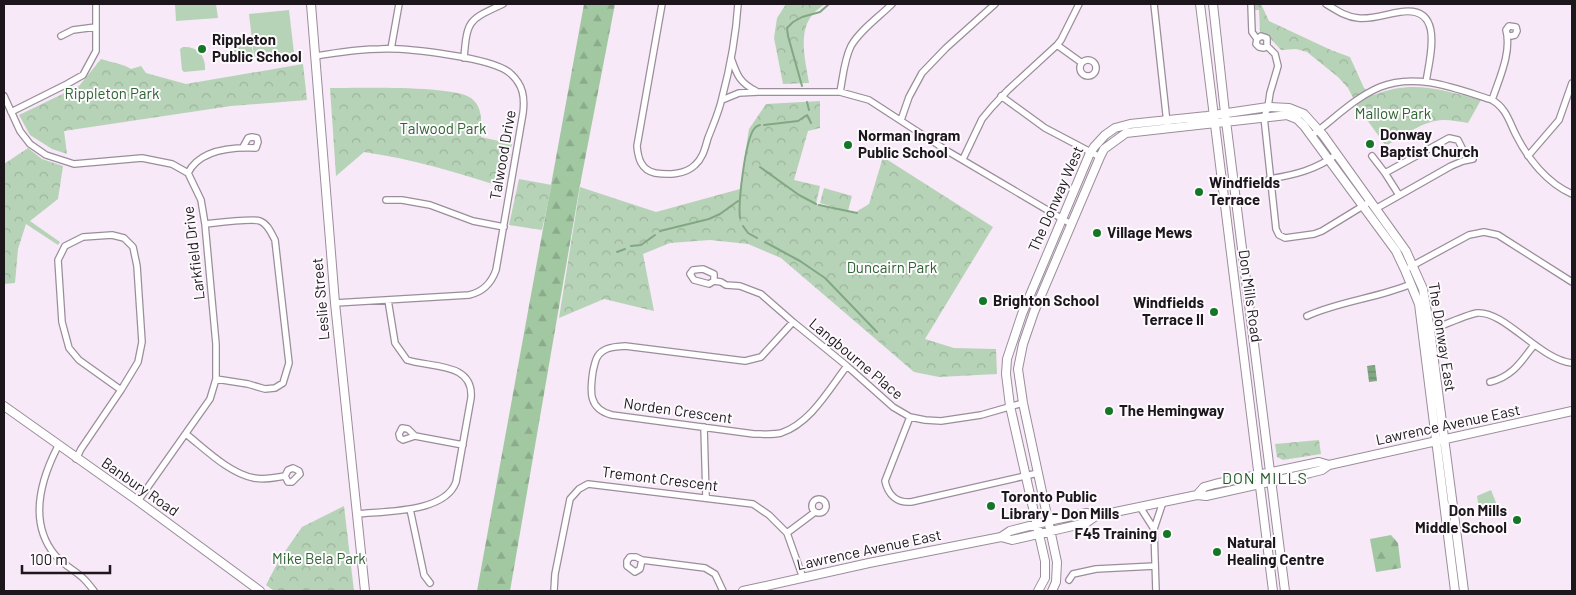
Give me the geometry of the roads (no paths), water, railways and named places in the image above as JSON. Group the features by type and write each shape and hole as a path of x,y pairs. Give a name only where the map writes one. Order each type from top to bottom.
{"main road":[{"name":"Leslie Street","path":"311,4 335,303 365,591"},
{"name":"Don Mills Road","path":"1200,4 1273,591"},
{"name":"Don Mills Road","path":"1214,4 1225,113 1285,591"},
{"name":"The Donway East","path":"1225,113 1268,106 1288,108 1304,114 1319,130 1377,208 1414,265 1423,289 1426,332 1454,545 1464,591"},
{"name":"The Donway West","path":"1052,591 1056,582 1057,569 1023,403 1018,369 1024,339 1104,149 1126,133 1225,113"},
{"name":"The Donway East","path":"1227,123 1287,115 1298,119 1364,206 1396,252 1419,304 1426,332"},
{"name":"The Donway West","path":"1038,591 1045,580 1045,561 1010,406 1006,363 1014,336 1090,153 1105,135 1115,128 1130,124 1227,123"},
{"path":"1014,336 1024,339"},
{"name":"Banbury Road","path":"4,406 260,591"},
{"name":"Lawrence Avenue East","path":"1001,537 1012,540 1086,523 1096,516 1272,482 1322,470 1329,465 1572,411"},
{"name":"Lawrence Avenue East","path":"1197,495 1204,487 1270,472 1319,462 1329,465"},
{"name":"Lawrence Avenue East","path":"743,591 869,563 1001,537 1010,531 1086,513 1096,516"},
{"name":"The Donway East","path":"1454,545 1454,591"}],"street":[{"path":"11,112 82,76 96,51 96,4"},
{"path":"391,49 398,4"},
{"path":"464,58 466,35 471,22 480,14 503,4"},
{"path":"662,4 638,139 639,160 644,167 653,172 664,174 680,172 696,165 706,148 722,100 738,4"},
{"path":"840,92 844,70 852,45 865,29 892,4"},
{"path":"901,120 907,102 922,73 946,48 995,4"},
{"path":"963,160 982,119 1001,96 1057,45 1079,4"},
{"path":"1154,4 1167,124"},
{"path":"1251,4 1252,32 1257,39 1265,37 1268,42 1267,46 1275,54 1278,66 1264,117 1269,179 1276,229 1279,235 1285,238 1314,234 1371,201"},
{"path":"1326,4 1355,18 1367,18 1409,11 1427,19 1432,35 1426,82"},
{"path":"61,36 74,30 96,27"},
{"path":"1492,100 1501,73 1508,35"},
{"path":"1057,45 1082,63"},
{"name":"Talwood Drive","path":"315,56 391,49 464,58 492,64 506,70 519,83 524,97 523,113 494,277 481,290 468,295 335,303"},
{"path":"730,58 744,85 758,92"},
{"path":"1311,136 1346,108 1381,87 1400,82 1426,82 1492,100 1506,113 1528,156 1538,169 1565,191 1572,194"},
{"path":"1528,156 1556,125 1572,83"},
{"path":"722,100 739,93 758,92 840,92 869,100 949,152 1061,220 1071,224"},
{"path":"4,96 20,131 30,144 46,155 66,163 77,164 142,158 172,164 188,173 197,160 212,153 243,147"},
{"path":"1001,96 1046,128 1100,157"},
{"path":"1377,208 1452,166 1470,160 1458,140 1449,138 1386,173"},
{"path":"1269,179 1302,173 1319,167 1337,154"},
{"path":"1372,156 1386,173 1398,195"},
{"name":"Larkfield Drive","path":"138,501 210,399 216,379 216,344 205,224 201,200 188,173"},
{"path":"386,200 402,200 430,205 473,220 504,227"},
{"path":"205,224 249,220 260,221 268,227 275,240 289,363 283,383 275,388 265,389 216,379"},
{"path":"1405,270 1469,235 1484,232 1498,236 1572,282"},
{"path":"76,459 81,449 121,390 138,362 142,342 137,266 133,247 124,238 112,234 83,237 65,246 58,260 62,322 70,348 79,360 121,390"},
{"name":"Langbourne Place","path":"714,281 726,285 740,286 761,294 893,407 910,416 925,420 941,421 981,415 1023,403"},
{"path":"1307,316 1322,309 1371,298 1411,284"},
{"path":"357,514 410,509 438,502 454,489 472,388 469,381 454,369 407,360 398,350 395,343 388,300"},
{"path":"1426,332 1473,314 1484,314 1496,318 1534,345 1561,360 1572,362"},
{"name":"Norden Crescent","path":"792,322 762,357 751,360 739,361 625,346 612,346 598,355 595,360 590,386 592,400 603,412 612,415 754,434 783,432 801,422 811,413 847,366"},
{"path":"1490,382 1510,374 1521,364 1534,345"},
{"path":"910,416 885,481 887,489 892,496 902,503 1026,475 1038,474"},
{"path":"704,427 706,497"},
{"path":"186,434 236,473 254,478 268,479 285,476"},
{"path":"415,436 463,445"},
{"path":"58,446 41,486 39,506 41,528 54,554 84,579 94,591"},
{"name":"Tremont Crescent","path":"554,591 555,574 570,499 579,488 588,484 753,504 769,515 787,533 804,578"},
{"path":"1156,591 1154,529 1163,502"},
{"path":"1140,507 1154,529"},
{"path":"410,509 424,574 430,582"},
{"path":"787,533 814,512"},
{"path":"642,560 704,568 715,574 723,591"},
{"path":"1069,580 1073,574 1096,569 1155,566"}],"waterway":[{"path":"802,86 787,28 802,17 820,12 829,4"},
{"path":"807,102 809,110"},
{"path":"764,125 798,121 807,115 811,123"},
{"path":"740,218 741,186 745,158 754,129 760,125"},
{"path":"760,167 799,195 816,204"},
{"path":"660,231 709,219 720,214 738,201"},
{"path":"819,205 857,213"},
{"path":"743,226 748,233 757,238"},
{"path":"631,246 641,245 655,235"},
{"path":"765,242 800,261 825,278 877,332"},
{"path":"617,252 625,249"}],"place":[{"name":"Rippleton Public School","path":"202,49"},
{"name":"Donway Baptist Church","path":"1370,144"},
{"name":"Norman Ingram Public School","path":"848,145"},
{"name":"Windfields Terrace","path":"1199,192"},
{"name":"Village Mews","path":"1097,233"},
{"name":"Brighton School","path":"983,301"},
{"name":"Windfields Terrace II","path":"1214,312"},
{"name":"The Hemingway","path":"1109,411"},
{"name":"Toronto Public Library - Don Mills","path":"991,506"},
{"name":"Don Mills Middle School","path":"1517,520"},
{"name":"F45 Training","path":"1167,534"},
{"name":"Natural Healing Centre","path":"1217,552"}],"district":[{"name":"DON MILLS","path":"1265,478"}],"park label":[{"name":"Rippleton Park","path":"112,94"},
{"name":"Mallow Park","path":"1393,114"},
{"name":"Talwood Park","path":"443,129"},
{"name":"Duncairn Park","path":"892,268"},
{"name":"Mike Bela Park","path":"319,559"}]}
